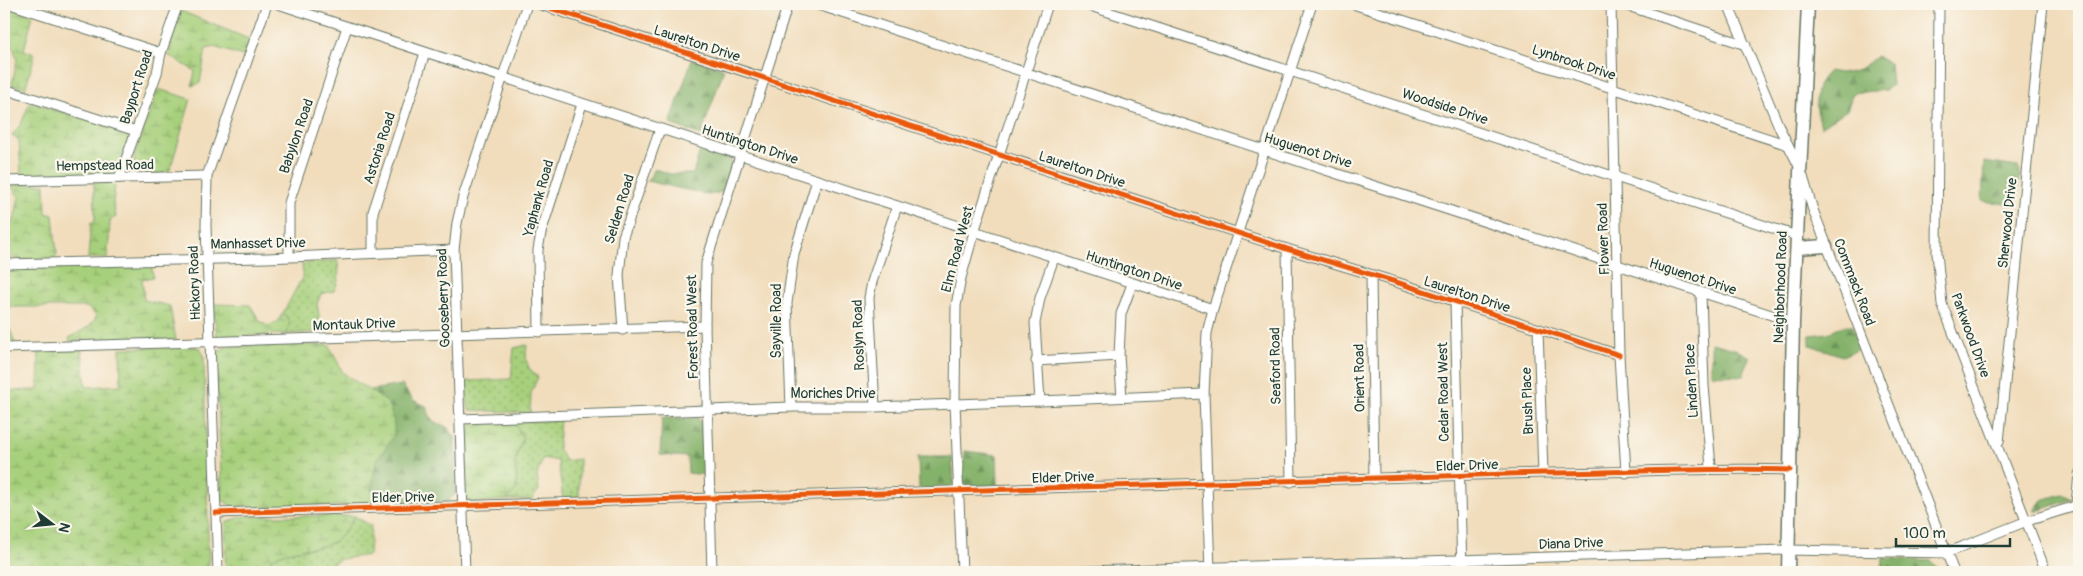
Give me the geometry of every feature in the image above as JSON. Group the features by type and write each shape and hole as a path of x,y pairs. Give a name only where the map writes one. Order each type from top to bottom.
{"main road":[{"name":"Neighborhood Road","path":"1788,572 1793,322 1808,4"},
{"path":"1797,242 1826,246"}],"street":[{"path":"10,4 161,53"},
{"name":"Bayport Road","path":"120,178 157,73 161,53 178,4"},
{"name":"Hickory Road","path":"218,572 209,343 207,176 267,4"},
{"name":"Huntington Drive","path":"278,4 1212,309"},
{"name":"Gooseberry Road","path":"465,572 454,250 457,223 464,197 527,4"},
{"name":"Laurelton Drive","path":"538,4 1238,231 1287,249 1619,355"},
{"name":"Forest Road West","path":"712,572 705,326 706,263 788,4"},
{"name":"Huguenot Drive","path":"815,4 1701,294 1793,322"},
{"name":"Elm Road West","path":"962,572 955,403 956,306 961,278 974,232 1048,4"},
{"name":"Woodside Drive","path":"1084,4 1615,176 1797,242"},
{"path":"1210,569 1204,394 1207,333 1212,309 1312,4"},
{"name":"Lynbrook Drive","path":"1353,4 1788,145"},
{"name":"Flower Road","path":"1612,4 1619,355 1626,472"},
{"path":"1622,4 1746,45"},
{"name":"Commack Road","path":"1728,4 1788,145 1801,170 1826,246 1954,572"},
{"name":"Parkwood Drive","path":"1939,4 1938,273 1942,304 2046,572"},
{"name":"Sherwood Drive","path":"1998,445 2044,4"},
{"name":"Babylon Road","path":"289,256 289,204 347,27"},
{"name":"Astoria Road","path":"373,253 373,212 425,53"},
{"path":"4,89 136,131"},
{"name":"Yaphank Road","path":"539,332 538,250 540,233 582,104"},
{"name":"Selden Road","path":"624,330 618,275 623,236 660,129"},
{"name":"Hempstead Road","path":"4,181 207,176"},
{"name":"Sayville Road","path":"791,406 787,302 794,254 817,180"},
{"name":"Roslyn Road","path":"875,407 869,298 872,282 898,206"},
{"name":"Seaford Road","path":"1287,249 1291,482"},
{"name":"Manhasset Drive","path":"5,262 267,258 454,250"},
{"path":"1040,401 1036,361 1037,309 1054,258"},
{"name":"Orient Road","path":"1371,275 1374,479"},
{"path":"1122,397 1119,356 1121,314 1132,284"},
{"name":"Linden Place","path":"1701,294 1704,386 1711,468"},
{"name":"Cedar Road West","path":"1455,302 1458,477 1462,572"},
{"name":"Montauk Drive","path":"4,348 458,336 705,326"},
{"name":"Brush Place","path":"1538,329 1543,473"},
{"path":"1036,361 1119,356"},
{"name":"Moriches Drive","path":"461,419 791,406 875,407 1204,394"},
{"name":"Elder Drive","path":"216,513 709,500 1711,468 1790,470"},
{"path":"2078,505 2079,474"},
{"name":"Diana Drive","path":"1055,572 1152,571 1788,550 1946,552 2027,521 2078,505"}],"green space":[{"path":"4,6 33,15 24,50 35,54 25,90 12,85 17,59 13,47 4,44"},
{"path":"181,11 251,40 243,56 214,47 206,49 200,83 192,86 195,71 168,55"},
{"path":"1877,56 1890,64 1892,85 1885,90 1853,93 1847,110 1821,127 1816,97 1823,77 1829,71 1844,73 1855,71"},
{"path":"692,59 724,69 701,135 670,124"},
{"path":"158,89 191,99 170,170 152,174 134,168 134,156"},
{"path":"30,102 123,131 128,136 127,146 116,174 24,176 21,173 19,140 12,136 21,124"},
{"path":"701,147 729,158 732,164 722,192 709,195 647,181 655,169 670,174 693,174"},
{"path":"1984,162 2018,167 2020,171 2017,203 2014,205 1982,201"},
{"path":"94,182 111,183 115,186 113,203 116,217 110,220 108,258 88,258 91,222 95,221"},
{"path":"14,184 45,184 46,213 53,215 57,255 54,258 19,259 8,255 5,250 3,241 4,225 14,221 19,197 12,187"},
{"path":"337,260 338,276 334,291 321,294 317,304 321,326 316,332 287,334 290,321 283,313 303,276 302,264"},
{"path":"149,266 152,268 153,277 142,279 144,300 170,306 176,340 70,341 69,338 90,326 97,316 87,307 10,307 6,319 15,343 4,343 4,269"},
{"path":"213,304 250,305 260,321 267,326 276,323 283,313 290,321 287,334 217,337"},
{"path":"1846,325 1852,325 1859,349 1842,356 1810,345 1810,335 1828,333"},
{"path":"1711,343 1735,349 1750,357 1743,376 1711,374"},
{"path":"329,345 343,373 387,402 393,418 395,434 376,461 371,490 383,505 235,508 222,500 216,358 220,350 229,346"},
{"path":"527,345 527,363 538,377 531,393 530,413 469,410 466,395 467,381 511,379 514,348"},
{"path":"200,347 204,356 209,572 4,572 4,391 38,390 39,351 82,350 86,387 121,385 120,348"},
{"path":"402,385 413,400 426,406 432,421 447,427 455,437 455,494 448,501 383,505 371,490 376,461 395,433 370,390"},
{"path":"662,418 698,418 701,424 705,475 688,473 687,457 660,455"},
{"path":"560,420 558,448 565,461 579,459 579,497 563,499 558,461 543,458 537,475 539,490 531,500 506,500 517,489 515,462 523,437 514,422"},
{"path":"514,422 523,437 515,462 517,489 506,500 470,503 466,496 467,433 472,424"},
{"path":"965,451 997,455 998,485 966,486 962,480"},
{"path":"918,457 952,457 954,483 946,490 919,488"},
{"path":"2062,494 2072,499 2041,510 2034,510 2042,500"},
{"path":"244,516 355,516 341,536 326,545 294,550 276,556 262,572 225,572 226,522"},
{"path":"355,516 371,526 369,555 341,559 329,565 326,572 262,572 276,556 294,550 315,548 335,541"},
{"path":"1883,558 1931,561 1941,572 1882,572"}],"cycle path":[{"path":"538,4 1287,249 1396,282 1619,355"},
{"path":"216,513 1543,473 1728,469 1790,470"}]}
